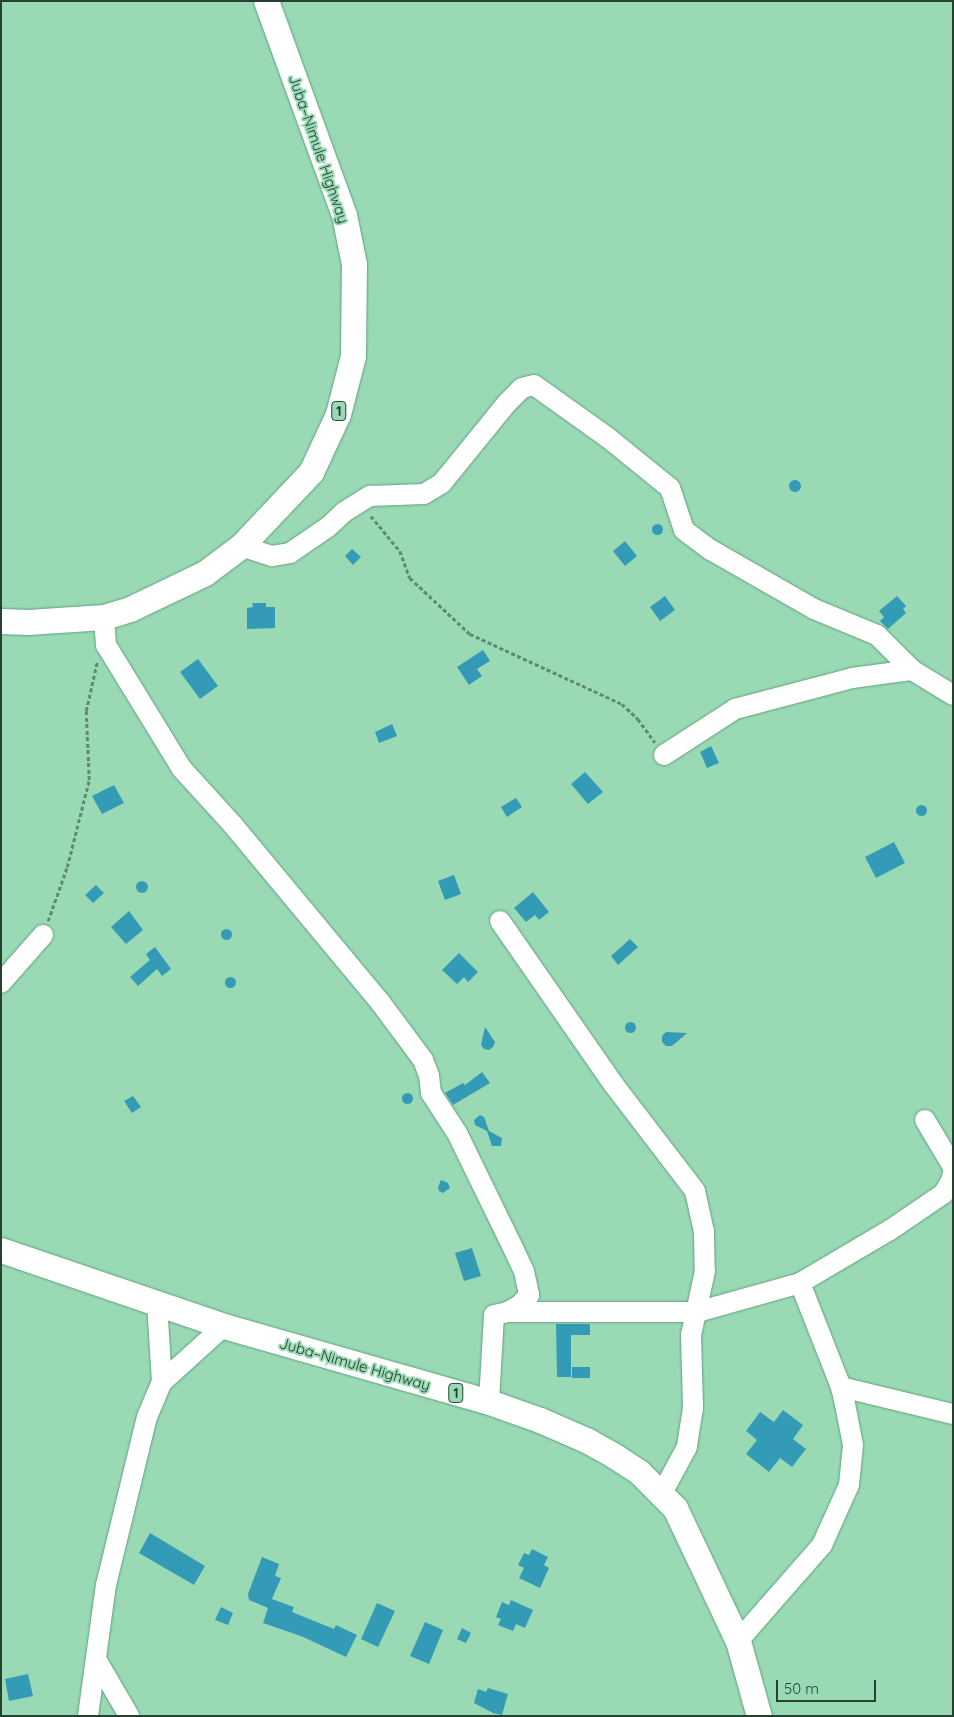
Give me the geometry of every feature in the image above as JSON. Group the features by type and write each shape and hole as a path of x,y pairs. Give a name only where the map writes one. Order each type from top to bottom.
{"main road":[{"name":"Juba–Nimule Highway","path":"1,621 28,622 104,617 130,609 205,573 241,546 311,472 338,414 353,356 354,264 344,215 266,1"},
{"name":"Juba–Nimule Highway","path":"1,1250 224,1326 489,1402 540,1420 588,1441 639,1472 675,1508 738,1640 759,1716"}],"street":[{"path":"241,546 272,556 290,552 370,496 424,494 442,483 507,403 522,388 534,385 608,437 629,457 670,488 684,530 712,550 814,610 877,635 912,670 953,695"},
{"path":"104,617 106,645 182,769 233,825 368,987 423,1060 429,1076 431,1093 456,1133 524,1271 529,1294 520,1305 508,1312"},
{"path":"664,755 735,709 852,678 912,670"},
{"path":"500,921 614,1085 695,1192 704,1232 706,1271 691,1335 694,1408 687,1447 662,1493"},
{"path":"1,983 44,935"},
{"path":"925,1120 953,1167"},
{"path":"489,1402 494,1315 508,1312 697,1312 800,1284 890,1230 943,1194 951,1181 953,1173"},
{"path":"738,1640 822,1545 849,1485 853,1445 841,1387 800,1284"},
{"path":"157,1302 162,1382"},
{"path":"88,1716 108,1575 147,1417 162,1382 224,1326"},
{"path":"841,1387 953,1414"},
{"path":"96,1659 129,1716"}],"path":[{"path":"357,504 384,529 400,551 410,578 470,634 622,704 638,719 664,755"},
{"path":"44,935 67,866 89,780 86,710 99,656 106,645"}],"building":[{"path":"793,480 797,480 801,486 797,492 793,492 789,488 789,484"},
{"path":"657,523 663,529 657,535 651,529"},
{"path":"625,541 637,556 625,566 613,551"},
{"path":"352,549 361,557 353,565 345,556"},
{"path":"665,596 675,610 660,621 650,607"},
{"path":"897,596 906,606 903,609 906,613 888,629 880,621 884,617 879,611"},
{"path":"252,603 266,603 266,607 275,607 275,628 247,629 247,608 253,607"},
{"path":"483,650 490,661 477,669 482,676 469,685 457,667"},
{"path":"198,659 218,686 200,699 180,672"},
{"path":"392,724 397,736 379,743 375,732"},
{"path":"711,746 719,763 707,768 700,752"},
{"path":"585,772 603,792 588,804 571,784"},
{"path":"114,785 124,803 102,814 92,796"},
{"path":"516,798 522,807 507,817 501,807"},
{"path":"919,805 923,805 926,810 925,814 919,815 916,812 916,808"},
{"path":"894,842 905,863 876,878 865,857"},
{"path":"454,875 461,894 445,900 438,881"},
{"path":"140,881 144,881 148,887 144,893 140,893 136,889 136,885"},
{"path":"96,885 104,893 93,903 85,895"},
{"path":"533,892 549,912 539,920 535,915 526,922 514,908"},
{"path":"129,911 143,930 126,944 111,927"},
{"path":"224,929 228,929 231,934 230,938 224,939 221,936 221,932"},
{"path":"630,939 638,947 618,965 611,956"},
{"path":"155,947 171,969 162,976 157,969 138,986 130,977 150,960 146,954"},
{"path":"459,953 478,972 468,982 464,977 457,984 442,970"},
{"path":"228,977 232,977 235,982 234,986 228,987 225,984 225,980"},
{"path":"628,1022 632,1022 635,1027 634,1031 628,1032 625,1029 625,1025"},
{"path":"485,1027 495,1042 489,1050 484,1049 481,1045"},
{"path":"666,1032 687,1033 672,1046 666,1046 662,1042 662,1036"},
{"path":"482,1072 490,1083 453,1105 445,1093 463,1083 465,1085"},
{"path":"407,1092 413,1098 407,1104 401,1098"},
{"path":"133,1096 141,1107 132,1113 124,1101"},
{"path":"480,1115 484,1117 489,1131 502,1138 501,1146 492,1146 487,1131 475,1125 474,1120"},
{"path":"441,1180 448,1183 450,1188 443,1193 439,1191 438,1187"},
{"path":"472,1248 481,1276 464,1281 455,1253"},
{"path":"556,1324 590,1324 590,1335 571,1335 571,1377 557,1377"},
{"path":"572,1367 590,1367 590,1378 572,1378"},
{"path":"783,1410 803,1425 793,1439 806,1449 792,1467 780,1458 769,1472 746,1454 757,1440 746,1431 760,1412 774,1422"},
{"path":"150,1533 205,1566 194,1585 139,1553"},
{"path":"532,1549 548,1557 544,1565 549,1568 540,1588 519,1578 524,1568 518,1565 524,1553 529,1555"},
{"path":"262,1557 279,1564 275,1576 281,1578 272,1599 294,1607 292,1612 334,1629 336,1625 357,1635 346,1657 301,1636 263,1623 268,1608 249,1600 248,1594"},
{"path":"511,1600 533,1610 525,1628 516,1624 513,1631 498,1625 501,1619 496,1617 502,1602 509,1605"},
{"path":"377,1603 395,1611 378,1647 361,1639"},
{"path":"221,1607 233,1613 228,1625 215,1620"},
{"path":"425,1622 443,1630 429,1664 410,1656"},
{"path":"462,1628 471,1633 466,1643 457,1639"},
{"path":"28,1674 33,1696 9,1701 5,1679"},
{"path":"488,1688 508,1694 502,1715 493,1713 474,1703 478,1689 486,1692"}]}
